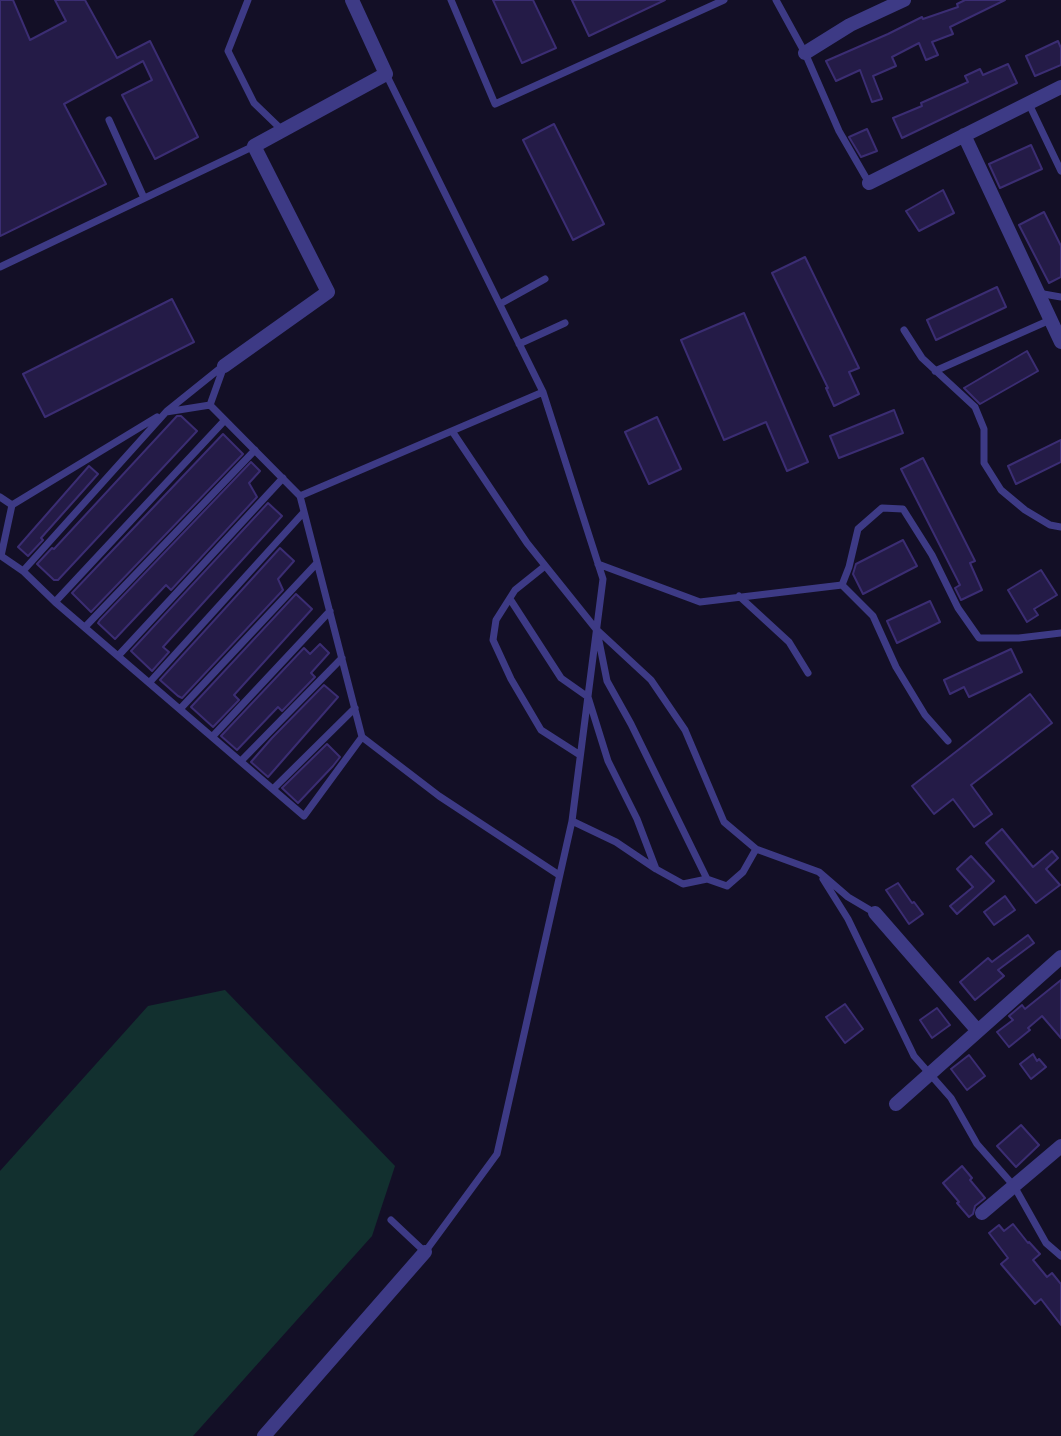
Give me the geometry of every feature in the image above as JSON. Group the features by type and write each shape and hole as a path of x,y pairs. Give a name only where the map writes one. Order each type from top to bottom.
{"street":[{"path":"224,366 328,292 254,146 386,74 352,0"},
{"path":"805,53 850,25 904,0"},
{"path":"869,183 1061,87"},
{"path":"964,135 1061,342"},
{"path":"874,913 978,1031"},
{"path":"896,1104 1061,957"},
{"path":"982,1213 1061,1146"},
{"path":"264,1436 425,1252"}],"lane":[{"path":"248,0 228,51 254,103 282,130"},
{"path":"451,0 495,104 724,0"},
{"path":"776,0 805,53 839,131 869,183"},
{"path":"386,74 543,392 603,579 572,821 497,1154 425,1252 391,1220"},
{"path":"1029,103 1061,171"},
{"path":"109,120 144,198"},
{"path":"0,267 254,146"},
{"path":"500,304 545,279"},
{"path":"1038,293 1061,297"},
{"path":"935,371 1051,320"},
{"path":"519,344 565,323"},
{"path":"904,330 922,358 975,407 984,429 984,463 1001,490 1025,510 1051,525 1061,527"},
{"path":"210,405 224,366"},
{"path":"224,366 166,412 12,505 1,556 23,571 304,816 362,737"},
{"path":"300,496 543,392"},
{"path":"23,571 166,412 210,405"},
{"path":"210,405 300,496 362,737 439,796 559,875"},
{"path":"55,601 225,420"},
{"path":"452,431 527,543 596,629 650,680 685,730 723,822 756,849 819,872 848,897 874,913"},
{"path":"85,627 255,450"},
{"path":"118,656 283,478"},
{"path":"0,497 12,505"},
{"path":"842,585 858,529 882,508 903,509 932,555 958,608 979,638 1019,638 1061,633"},
{"path":"149,682 304,512"},
{"path":"180,709 317,563"},
{"path":"598,564 700,602 842,585"},
{"path":"545,566 515,590 496,620 494,640 510,679 541,730 580,755"},
{"path":"842,585 873,616 896,667 925,715 948,741"},
{"path":"739,596 789,642 808,673"},
{"path":"510,599 561,678 587,698 608,761 637,819 656,869"},
{"path":"212,737 330,611"},
{"path":"596,629 607,681 707,879"},
{"path":"241,761 342,658"},
{"path":"273,789 355,708"},
{"path":"572,821 616,842 683,884 707,879 727,886 743,872 756,849"},
{"path":"819,872 848,919 914,1056 951,1098 977,1144 1014,1186 1046,1243 1061,1256"}],"green space":[{"path":"225,990 395,1166 372,1236 193,1436 0,1436 0,1171 148,1006"}],"building":[{"path":"0,0 13,0 30,40 66,21 55,0 85,0 117,58 150,41 198,137 155,159 122,95 152,80 143,61 64,104 106,184 0,236"},
{"path":"493,0 533,0 556,48 522,63"},
{"path":"572,0 665,0 589,36"},
{"path":"965,0 1005,0 950,27 953,34 932,42 938,55 926,60 919,43 892,57 896,66 873,76 882,99 872,102 860,70 836,81 826,61 922,17 923,19 958,7 957,4"},
{"path":"1058,41 1061,48 1061,65 1035,76 1026,56"},
{"path":"1008,64 1017,83 902,138 893,118 968,82 965,76 980,69 983,75"},
{"path":"554,124 604,224 573,240 523,140"},
{"path":"867,129 877,151 861,157 849,137"},
{"path":"1031,145 1042,169 1000,188 989,164"},
{"path":"943,190 954,213 919,231 906,211"},
{"path":"1044,212 1061,246 1061,277 1049,283 1019,225"},
{"path":"805,257 859,368 849,372 859,394 834,406 828,388 772,273"},
{"path":"997,287 1006,307 936,340 927,320"},
{"path":"172,299 194,342 45,417 23,374"},
{"path":"744,313 808,462 787,471 766,422 724,440 681,340"},
{"path":"1027,351 1038,371 980,404 964,388"},
{"path":"894,410 903,433 839,458 830,436"},
{"path":"177,416 181,416 197,431 58,580 54,580 37,564"},
{"path":"657,417 681,469 649,484 625,432"},
{"path":"223,434 243,454 91,612 72,593"},
{"path":"1061,440 1061,462 1016,484 1008,466"},
{"path":"923,458 975,561 970,563 982,590 961,600 955,588 960,585 901,469"},
{"path":"251,462 260,471 249,483 257,497 171,590 166,585 115,639 98,623 100,620"},
{"path":"89,466 98,474 28,556 18,547"},
{"path":"268,503 282,516 163,647 169,652 152,671 131,651"},
{"path":"903,540 917,566 863,594 853,574 856,564"},
{"path":"280,548 294,561 278,579 283,590 182,698 178,696 160,680"},
{"path":"1041,570 1057,595 1034,609 1038,615 1027,622 1008,590"},
{"path":"296,594 312,609 234,695 239,700 213,727 191,707"},
{"path":"930,601 940,622 897,643 887,621"},
{"path":"320,644 329,653 311,673 315,677 282,711 278,707 237,750 221,736 304,648 310,654"},
{"path":"1011,649 1022,672 969,697 964,687 950,694 944,680"},
{"path":"324,685 338,697 268,777 251,762"},
{"path":"1030,694 1052,723 971,785 992,814 974,827 953,799 934,814 912,786"},
{"path":"327,744 340,757 298,803 282,788"},
{"path":"1002,829 1033,867 1052,851 1058,858 1046,869 1060,885 1036,903 986,843"},
{"path":"971,856 994,881 957,914 950,906 973,887 957,869"},
{"path":"898,883 923,914 909,924 886,890"},
{"path":"1005,896 1015,910 994,925 984,912"},
{"path":"1028,935 1034,943 998,970 1004,976 975,1000 960,982 988,958 992,962"},
{"path":"1061,980 1061,1038 1042,1016 1009,1047 997,1032 1013,1020 1009,1016 1022,1005 1025,1009"},
{"path":"845,1004 863,1029 845,1043 826,1017"},
{"path":"937,1008 950,1025 932,1038 920,1020"},
{"path":"1033,1054 1037,1061 1039,1059 1046,1067 1031,1079 1020,1064"},
{"path":"969,1055 985,1076 967,1090 951,1069"},
{"path":"1021,1125 1039,1145 1016,1167 997,1146"},
{"path":"962,1166 985,1198 975,1206 969,1217 943,1183"},
{"path":"1013,1224 1040,1254 1033,1260 1047,1277 1052,1273 1061,1284 1061,1325 1041,1299 1035,1304 1001,1264 1008,1258 989,1233 999,1225 1004,1231"}]}
